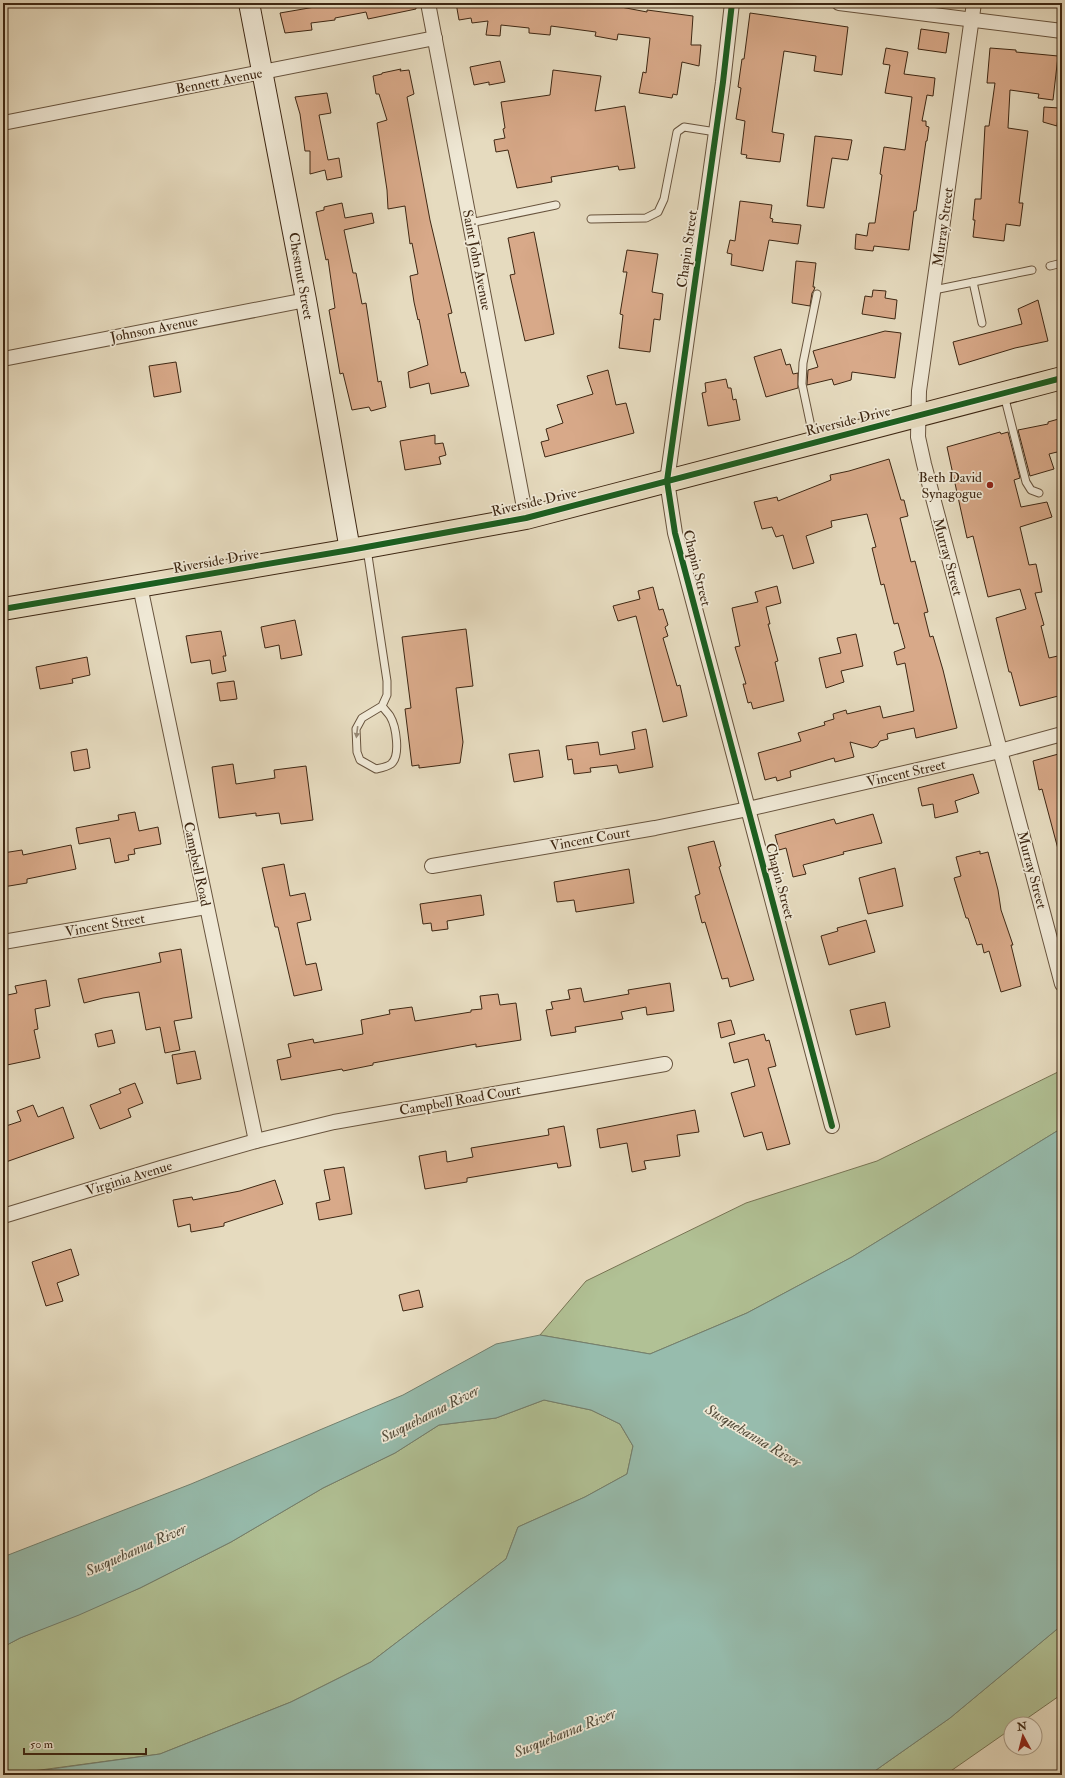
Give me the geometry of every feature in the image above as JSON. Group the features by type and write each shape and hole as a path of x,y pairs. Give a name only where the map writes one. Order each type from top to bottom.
{"main road":[{"name":"Riverside Drive","path":"3,608 140,586 526,518 1062,378"}],"street":[{"name":"Chestnut Street","path":"249,3 306,300 358,548"},
{"name":"Saint John Avenue","path":"428,3 526,518"},
{"name":"Chapin Street","path":"732,3 716,132 667,481 675,533 832,1126"},
{"path":"839,3 1062,31"},
{"name":"Murray Street","path":"974,3 919,391 918,437 1062,984"},
{"name":"Bennett Avenue","path":"3,123 435,38"},
{"name":"Johnson Avenue","path":"3,359 306,300"},
{"name":"Campbell Road","path":"140,586 256,1141"},
{"name":"Vincent Street","path":"748,810 1000,751 1062,734"},
{"name":"Vincent Court","path":"432,866 655,828 748,810"},
{"name":"Vincent Street","path":"3,942 206,907"},
{"name":"Campbell Road Court","path":"256,1141 334,1122 665,1064"},
{"name":"Virginia Avenue","path":"3,1216 256,1141"}],"lane":[{"path":"591,219 646,218 658,212 664,199 677,132 684,127 716,132"},
{"path":"470,223 556,205"},
{"path":"1050,266 1062,263"},
{"path":"934,290 1032,270"},
{"path":"973,282 982,323"},
{"path":"814,442 802,384 803,363 817,294"},
{"path":"1004,393 1026,482 1031,490 1039,493"},
{"path":"358,548 387,681 387,696 382,706 362,718 356,729 357,752 360,760 376,769 390,766 395,761 396,752 394,728 390,717 382,706"}],"shaded area":[{"path":"1062,1070 1062,1128 852,1257 747,1313 650,1354 540,1335 586,1281 746,1203 877,1161"},
{"path":"544,1400 591,1410 620,1424 633,1446 627,1474 585,1497 518,1527 506,1559 371,1662 291,1702 160,1754 3,1775 3,1647 20,1638 140,1588 231,1542 323,1488 395,1453 439,1425 496,1418"},
{"path":"1062,1625 1062,1694 1030,1716 1003,1716 1003,1735 945,1775 869,1775 950,1718"}],"water":[{"name":"Susquehanna River","path":"1062,1128 1062,1625 950,1718 869,1775 8,1775 160,1754 291,1702 371,1662 506,1559 518,1527 585,1497 627,1474 633,1446 620,1424 591,1410 544,1400 496,1418 439,1425 395,1453 323,1488 231,1542 140,1588 79,1615 20,1638 3,1647 3,1557 191,1484 403,1395 496,1344 540,1335 650,1354 747,1313 852,1257"}],"building":[{"path":"338,3 416,3 416,9 368,19 366,12 335,18 335,20 311,23 312,30 285,33 280,13"},
{"path":"456,3 600,3 647,12 647,10 693,16 691,45 701,45 699,66 682,62 677,95 673,94 672,98 639,93 643,72 646,73 650,38 618,34 617,40 595,36 596,32 551,26 550,35 529,33 529,28 501,25 500,36 486,35 488,21 472,23 471,18 459,20"},
{"path":"750,13 848,27 842,75 814,71 816,56 784,51 772,132 784,134 780,162 746,158 747,155 741,154 745,121 736,119 741,88 738,87 742,59 744,59"},
{"path":"921,29 949,33 946,53 918,49"},
{"path":"886,48 908,52 904,74 935,78 933,96 927,95 922,121 926,121 926,126 929,127 916,211 914,211 909,250 874,246 873,251 855,249 856,234 867,236 869,223 875,223 882,175 880,174 884,147 905,150 912,97 885,93 890,65 883,64"},
{"path":"990,48 1058,56 1053,100 1038,98 1039,94 1010,90 1008,128 1028,131 1019,203 1023,203 1020,226 1006,224 1004,241 973,237 975,199 981,199 985,126 989,126 995,83 987,83"},
{"path":"500,61 505,82 489,85 489,82 474,85 470,67"},
{"path":"401,69 400,71 409,70 414,94 407,97 430,220 452,313 448,314 461,373 465,372 469,386 431,394 429,383 410,388 408,372 428,365 414,302 410,276 418,274 412,243 410,244 405,206 388,209 387,190 377,123 387,120 379,94 376,94 373,76"},
{"path":"553,70 601,76 595,111 625,106 635,168 619,170 618,166 551,177 552,182 517,188 508,150 496,152 494,140 505,138 501,102 550,95"},
{"path":"327,93 331,113 319,115 328,160 339,158 342,177 327,180 325,170 310,174 310,151 305,151 300,114 295,97"},
{"path":"1044,107 1059,108 1057,126 1043,122"},
{"path":"815,136 852,140 848,160 832,158 824,208 807,206"},
{"path":"740,201 772,205 770,218 773,219 772,222 801,225 798,244 769,240 763,271 731,265 732,254 727,253 730,240 735,241"},
{"path":"342,203 345,218 372,213 374,223 344,230 353,273 356,273 362,304 366,303 378,382 381,381 386,407 371,411 369,407 352,410 343,373 340,374 329,310 335,308 328,259 326,260 316,212 324,210 324,207"},
{"path":"534,232 554,334 525,341 510,275 515,274 508,238"},
{"path":"627,250 658,254 652,292 663,294 660,320 654,319 650,352 619,348 623,315 620,314 627,272 623,272"},
{"path":"796,261 816,263 813,287 815,287 812,293 810,306 792,303"},
{"path":"873,290 886,291 885,298 897,300 895,319 862,314 865,296 872,297"},
{"path":"1038,300 1048,341 1015,348 959,365 953,342 1022,324 1018,309"},
{"path":"885,331 901,333 895,378 852,372 851,380 834,385 832,379 807,385 808,370 818,367 813,351"},
{"path":"781,349 786,365 790,364 793,374 798,373 798,388 766,397 754,357"},
{"path":"176,362 181,392 154,397 149,366"},
{"path":"608,370 616,405 626,403 634,433 545,457 541,442 549,440 546,429 563,423 557,405 593,394 587,376"},
{"path":"726,379 728,388 731,388 733,400 736,399 740,420 708,426 702,393 706,392 705,383"},
{"path":"1062,418 1062,458 1059,458 1057,452 1049,454 1054,469 1030,476 1018,430 1048,424 1048,422"},
{"path":"1000,432 1001,434 1008,432 1020,478 1014,480 1021,507 1047,502 1052,517 1020,527 1029,565 1036,564 1042,592 1035,593 1044,625 1041,626 1049,658 1062,655 1062,695 1020,706 1011,672 1009,672 996,618 1026,609 1020,589 988,597 973,536 967,538 947,447"},
{"path":"435,435 435,444 443,443 446,455 439,457 441,464 405,470 400,441"},
{"path":"889,459 901,500 904,500 908,516 900,518 911,562 915,561 928,612 924,613 930,637 933,636 957,728 916,738 914,728 887,734 888,739 880,741 877,746 872,748 850,742 854,757 835,762 834,758 790,771 791,777 777,781 776,777 765,780 758,753 801,741 798,733 825,725 824,722 834,719 833,714 846,710 847,714 880,706 883,718 914,711 905,663 897,665 894,652 905,648 898,623 894,624 884,584 881,585 872,548 876,547 867,514 831,521 832,527 806,536 814,563 793,569 783,535 776,537 772,527 762,529 754,502 777,497 778,501 831,480 830,475"},
{"path":"777,586 781,603 766,607 770,624 768,624 778,661 775,662 784,701 753,709 751,702 748,703 743,684 746,684 735,647 740,646 732,608 758,602 755,592"},
{"path":"653,587 659,610 663,609 668,625 665,627 668,636 663,638 677,686 680,685 687,716 663,722 636,616 618,621 613,606 640,599 638,591"},
{"path":"295,620 302,655 281,659 279,645 265,648 261,627"},
{"path":"466,629 473,686 456,688 463,742 460,763 419,768 419,765 412,766 405,709 411,708 402,637"},
{"path":"221,631 226,656 223,656 226,671 212,674 210,660 191,663 186,636"},
{"path":"856,634 863,666 841,671 844,682 826,688 819,658 841,653 837,638"},
{"path":"87,657 90,675 72,679 73,683 40,689 36,667"},
{"path":"234,681 237,699 220,701 217,683"},
{"path":"646,729 653,767 619,773 617,765 590,768 591,772 574,774 572,759 568,760 566,746 598,742 600,755 635,749 632,732"},
{"path":"87,749 90,768 74,771 71,752"},
{"path":"539,750 543,777 514,782 509,754"},
{"path":"1062,753 1062,848 1058,849 1042,789 1039,790 1033,761"},
{"path":"233,764 236,784 275,778 274,770 306,766 313,820 281,824 279,813 256,816 256,813 219,818 212,767"},
{"path":"973,774 979,793 955,801 958,812 935,818 933,804 922,806 918,788"},
{"path":"135,812 139,831 158,827 161,844 134,849 135,854 128,855 129,860 115,863 110,838 79,844 76,828 119,820 118,815"},
{"path":"873,814 882,843 843,852 844,854 803,865 806,874 793,877 786,848 779,850 775,835 834,819 836,824"},
{"path":"714,841 721,866 719,867 754,980 730,987 728,978 722,979 705,922 702,923 695,896 700,894 688,847"},
{"path":"71,845 76,869 27,879 27,883 3,887 3,853 22,850 23,855"},
{"path":"980,851 980,854 988,852 998,890 1001,910 1013,945 1011,945 1021,986 1001,992 989,951 984,953 982,944 977,945 968,918 966,918 954,878 961,876 956,857"},
{"path":"284,864 290,896 305,893 311,920 297,923 306,965 316,963 322,990 294,996 278,927 275,927 262,868"},
{"path":"895,868 903,906 868,914 859,878"},
{"path":"629,869 634,903 576,912 574,900 557,902 554,882"},
{"path":"481,895 484,915 447,921 448,929 432,931 431,923 423,924 420,904"},
{"path":"866,920 875,952 829,965 821,936 838,931 837,928"},
{"path":"181,949 192,1018 174,1021 180,1050 165,1053 160,1027 146,1030 139,992 84,1003 78,979 161,962 159,953"},
{"path":"46,980 50,1006 35,1009 38,1029 34,1030 40,1058 7,1065 3,1040 3,996 17,993 15,986"},
{"path":"670,983 674,1011 647,1015 646,1007 621,1012 623,1019 575,1027 576,1032 551,1036 546,1010 553,1009 551,1002 570,999 568,990 581,988 584,1002 629,994 628,990"},
{"path":"498,994 500,1005 516,1003 521,1040 476,1047 476,1044 373,1063 373,1065 343,1071 342,1069 281,1080 277,1060 291,1057 288,1044 313,1039 314,1043 363,1034 361,1020 390,1014 389,1010 412,1007 415,1021 471,1012 471,1010 482,1009 480,996"},
{"path":"885,1002 890,1027 856,1035 850,1010"},
{"path":"731,1020 735,1034 721,1038 718,1023"},
{"path":"112,1030 115,1043 98,1047 95,1034"},
{"path":"764,1034 766,1041 769,1040 776,1066 768,1068 790,1144 767,1150 762,1132 744,1137 731,1093 755,1086 748,1059 734,1063 729,1043"},
{"path":"195,1051 201,1079 177,1084 172,1055"},
{"path":"135,1083 143,1103 128,1109 131,1117 100,1129 90,1105 121,1093 119,1089"},
{"path":"33,1105 38,1117 63,1107 74,1138 3,1163 3,1127 21,1121 17,1111"},
{"path":"695,1110 699,1132 677,1135 680,1156 644,1161 646,1169 632,1172 627,1143 600,1148 597,1129"},
{"path":"564,1126 571,1166 558,1168 557,1163 467,1178 467,1182 425,1189 419,1156 446,1151 447,1162 473,1157 471,1148 549,1135 548,1129"},
{"path":"344,1167 352,1214 319,1220 316,1203 330,1200 324,1170"},
{"path":"275,1180 283,1204 224,1223 224,1226 191,1232 190,1224 178,1227 173,1200 192,1197 193,1200 240,1191"},
{"path":"71,1249 79,1275 57,1283 63,1301 46,1306 32,1262"},
{"path":"419,1290 423,1307 403,1311 399,1295"}],"cycle path":[{"path":"732,3 723,82 667,481 675,533 832,1126"},
{"path":"3,609 350,550 526,518 1062,378"}],"place":[{"name":"Beth David Synagogue","path":"990,485"}]}
